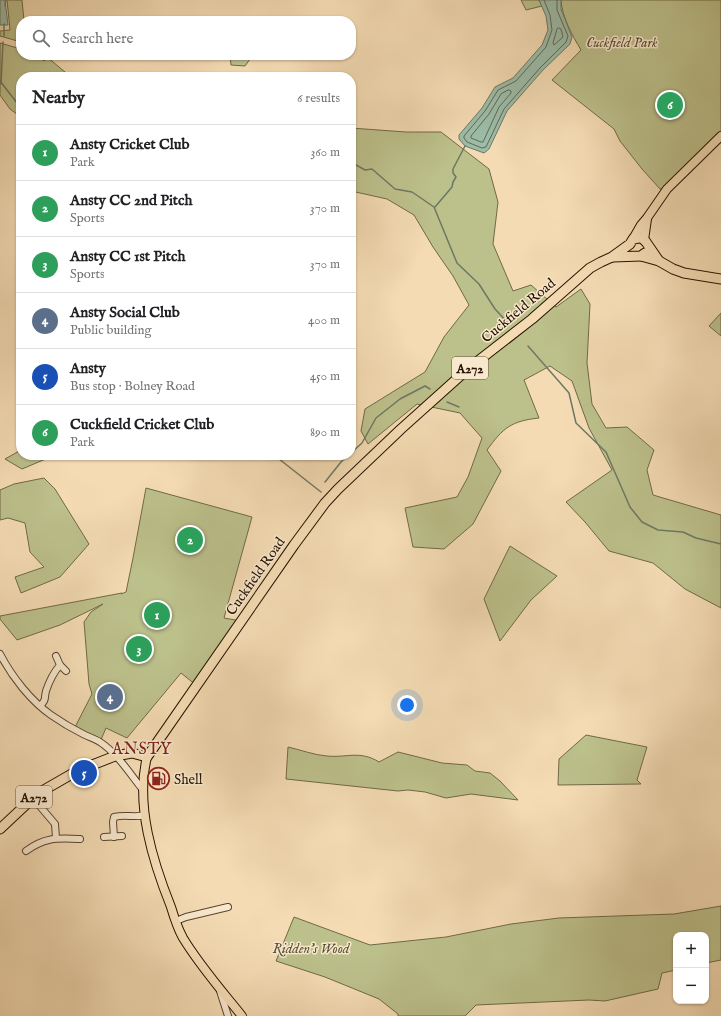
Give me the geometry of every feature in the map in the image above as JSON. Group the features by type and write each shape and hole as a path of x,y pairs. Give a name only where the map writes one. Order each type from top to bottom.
{"highway":[{"path":"638,238 646,242 647,251 638,256 630,251 631,242 638,238"},
{"name":"Cuckfield Road","path":"147,756 294,545 325,503 338,489 401,429 469,368 532,319 590,268 612,257 631,242"},
{"name":"A272","path":"646,242 660,262"},
{"name":"Cuckfield Road","path":"612,257 638,256"},
{"name":"A272","path":"638,256 660,262 684,273 721,279"},
{"name":"A272","path":"0,829 44,790 74,773 115,756 132,753 147,756"}],"main road":[{"path":"631,242 641,225 667,189 721,136"},
{"path":"646,242 647,218"},
{"name":"Cuckfield Road","path":"147,756 143,778 145,815 161,883 183,937 228,1004 242,1016"}],"street":[{"path":"0,654 7,667 40,706 51,715 80,733 100,742 115,756 143,790"},
{"path":"56,656 60,665 66,671"},
{"path":"40,706 45,701 46,692 56,670 60,665"},
{"path":"34,798 55,824 56,838"},
{"path":"114,837 114,817 130,815 137,817 145,815"},
{"path":"104,837 122,836"},
{"path":"26,851 35,844 50,839 80,839"},
{"path":"176,921 186,917 228,908"},
{"path":"228,1004 228,1016"}],"green space":[{"path":"7,0 22,0 24,16 16,16 16,41 0,36 0,31 10,30"},
{"path":"521,0 539,0 542,6 526,10"},
{"name":"Cuckfield Park","path":"561,0 721,0 721,136 667,189 660,189 642,169 620,141 614,129 552,80 581,50 565,19"},
{"path":"0,43 16,48 16,60 51,60 65,72 16,72 16,113 10,109 0,95"},
{"path":"230,60 249,60 245,66 231,65"},
{"path":"356,128 406,132 441,132 489,169 498,202 493,244 513,291 531,285 556,307 581,289 590,304 587,363 592,404 606,428 627,427 654,450 647,470 653,495 721,515 721,608 685,589 653,563 609,551 566,502 612,470 589,428 572,381 550,366 524,380 539,418 521,421 508,427 498,436 487,450 501,471 473,524 444,549 413,547 405,508 457,497 468,477 482,438 460,413 417,404 368,444 361,431 365,409 425,372 444,337 469,305 453,276 433,247 414,215 387,199 356,192"},
{"path":"721,313 721,336 709,326"},
{"path":"16,453 16,460 43,460 22,469 5,459"},
{"path":"44,478 55,489 89,544 60,577 21,593 15,577 44,567 30,552 25,523 8,518 0,520 0,490 14,484"},
{"path":"146,488 252,517 224,618 241,621 196,685 181,673 127,738 106,728 100,742 74,729 92,694 89,684 84,622 91,612 103,604 60,625 17,640 0,619 0,616 126,592"},
{"path":"510,546 557,576 531,600 500,641 484,599"},
{"path":"586,735 647,747 637,780 641,784 558,785 559,759"},
{"path":"288,747 312,754 366,756 379,762 398,752 442,763 467,765 475,771 490,773 518,800 471,794 446,798 425,792 408,790 398,791 286,779"},
{"name":"Ridden's Wood","path":"721,906 721,960 709,962 709,932 673,932 673,971 662,973 658,989 605,1001 589,1000 476,1005 465,1016 398,1016 398,1014 379,999 325,977 276,961 294,917 370,945 446,937 511,924 559,918 674,914"}],"water":[{"path":"0,0 5,0 8,25 0,25"},
{"path":"539,0 561,0 561,9 572,37 570,44 543,70 507,111 489,149 484,153 465,146 459,139 459,135 482,108 495,87 513,78 542,45 548,30 546,16"}],"waterway":[{"path":"5,6 6,0"},
{"path":"4,24 4,36"},
{"path":"1,84 3,42"},
{"path":"0,81 16,102"},
{"path":"435,207 452,187 456,177 453,173 453,169 465,146"},
{"path":"356,165 365,170 372,169 395,189 412,192 434,207 457,263 479,284 495,309 509,324"},
{"path":"528,346 569,393 576,423 606,452 630,507 642,522 658,530 683,532 696,538 721,544"},
{"path":"356,448 362,443 376,418 400,399 425,386 430,389"},
{"path":"447,402 459,407"},
{"path":"280,460 321,492"},
{"path":"325,482 343,460"}],"place":[{"name":"Cuckfield Cricket Club","path":"670,105"},
{"name":"Ansty CC 2nd Pitch","path":"190,540"},
{"name":"Ansty Cricket Club","path":"157,615"},
{"name":"Ansty CC 1st Pitch","path":"139,649"},
{"name":"Ansty Social Club","path":"110,697"},
{"name":"Ansty","path":"84,773"},
{"name":"Shell","path":"158,779"}],"district":[{"name":"ANSTY","path":"142,748"}]}
